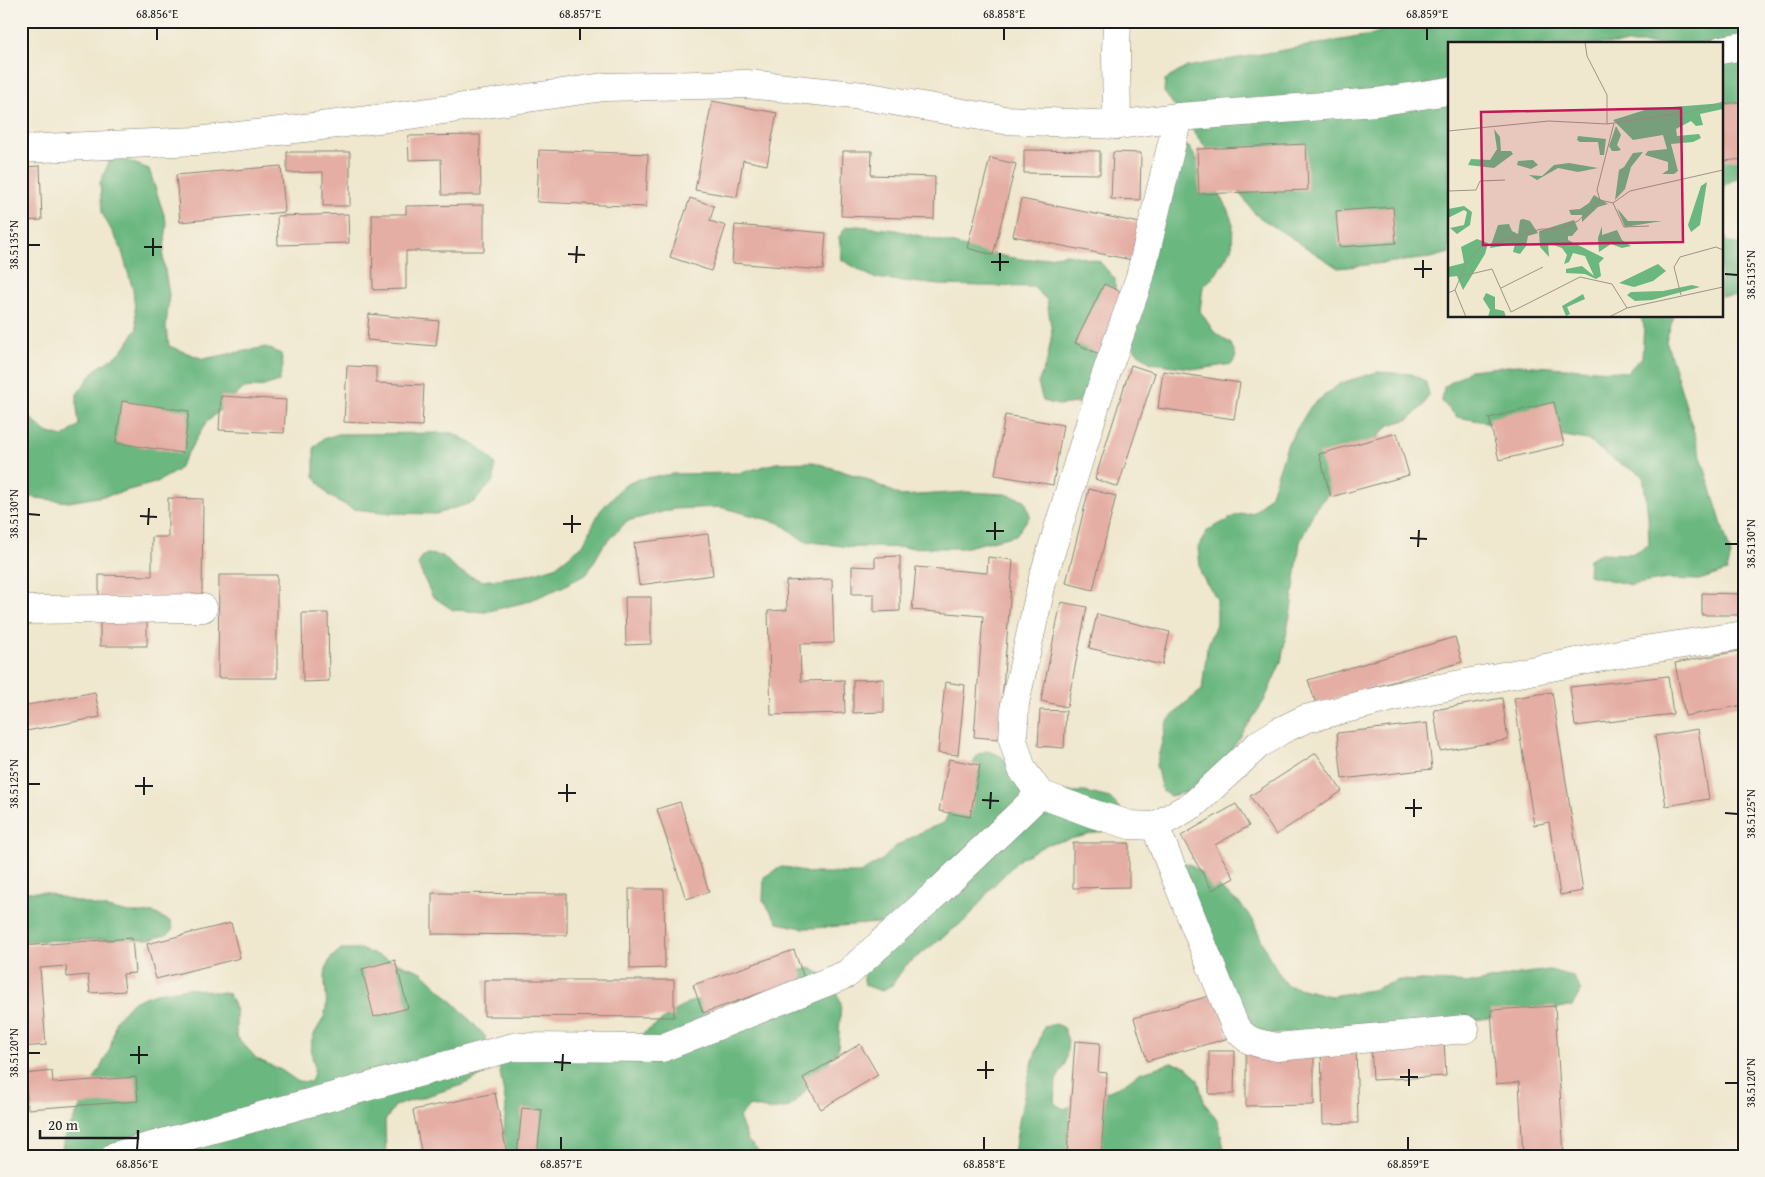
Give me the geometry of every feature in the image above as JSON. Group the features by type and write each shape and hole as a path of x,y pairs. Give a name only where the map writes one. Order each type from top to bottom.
{"main road":[{"path":"1117,21 1117,125"},
{"path":"1722,50 1744,46"},
{"path":"21,149 196,140 394,116 604,87 747,84 864,96 1004,120 1117,125 1178,117 1376,102 1448,91"},
{"path":"1178,117 1140,277 1099,394 1043,578 1015,704 1014,740 1022,769 1040,794 1094,814 1130,824 1155,826 1194,804 1259,744 1305,719 1398,696 1624,653 1744,635"},
{"path":"21,610 203,608"},
{"path":"115,1156 513,1047 662,1048 847,974 1040,794"},
{"path":"1155,826 1235,1026 1242,1036 1252,1042 1276,1047 1465,1029"}],"green space":[{"path":"1413,21 1744,21 1744,174 1724,185 1722,202 1722,42 1448,42 1448,253 1430,258 1338,268 1256,215 1164,92 1165,80 1187,67 1370,35"},
{"path":"1181,146 1189,147 1225,203 1233,224 1232,248 1216,274 1203,287 1200,311 1214,332 1231,344 1236,356 1232,364 1199,369 1151,363 1135,350 1129,319"},
{"path":"112,155 149,169 167,224 163,258 169,295 166,328 169,346 203,359 266,347 281,354 283,366 279,381 264,386 244,388 206,423 177,471 155,483 110,495 69,502 21,496 21,415 29,417 46,432 63,437 79,425 77,394 95,370 121,352 137,329 133,290 121,248 102,213 100,183"},
{"path":"858,226 896,230 1007,257 1029,260 1067,254 1099,261 1115,279 1116,340 1078,403 1058,405 1043,401 1038,383 1047,361 1052,333 1047,300 1033,287 940,285 874,278 842,260 839,237 846,227"},
{"path":"1722,231 1729,243 1744,245 1744,297 1722,296"},
{"path":"1641,318 1673,318 1666,340 1731,555 1727,571 1699,580 1667,579 1631,585 1588,575 1589,559 1601,553 1631,554 1649,545 1648,515 1643,475 1617,462 1587,440 1457,417 1442,402 1444,387 1470,370 1518,365 1627,372 1642,357 1644,326"},
{"path":"1377,372 1412,374 1425,381 1429,394 1423,406 1409,419 1389,425 1315,509 1300,542 1291,610 1281,662 1264,701 1215,775 1193,791 1170,796 1162,791 1156,765 1167,722 1182,706 1202,690 1207,648 1217,621 1217,599 1201,575 1198,547 1208,530 1237,515 1255,512 1271,494 1288,443 1311,406 1341,383"},
{"path":"453,433 480,448 495,463 494,480 474,502 436,514 391,513 353,509 329,496 314,476 314,447 323,439 338,434"},
{"path":"813,462 864,478 901,496 968,492 1005,494 1025,500 1030,516 1016,535 963,548 849,547 804,541 780,523 720,507 674,509 627,521 603,546 587,574 526,602 485,612 453,610 432,596 418,565 422,557 427,554 443,556 458,571 482,581 528,575 555,567 583,545 600,511 622,487 638,479 672,474 740,473 776,463"},
{"path":"986,751 1002,757 1007,762 1025,796 1062,792 1085,792 1110,798 1121,809 1105,831 1048,844 1021,858 992,887 968,918 905,966 892,985 881,991 865,985 862,968 883,931 878,923 802,928 778,923 763,900 764,877 781,867 808,873 860,873 882,860 896,846 925,830 944,823 978,754"},
{"path":"1166,858 1191,865 1240,904 1253,920 1266,951 1286,985 1330,996 1372,990 1399,980 1475,983 1549,970 1573,976 1581,991 1572,1006 1468,1021 1261,1035 1227,1006"},
{"path":"21,892 43,892 129,913 154,913 171,922 173,930 168,934 152,939 21,941"},
{"path":"341,949 360,949 422,972 485,1036 490,1062 485,1074 462,1085 395,1106 385,1121 386,1156 61,1156 64,1138 110,1049 116,1020 132,1002 156,993 188,988 229,994 236,1011 236,1036 257,1059 281,1070 297,1081 311,1082 314,1067 311,1043 324,1017 326,1006 325,973 331,959"},
{"path":"810,968 823,975 832,983 841,1003 838,1050 790,1107 770,1110 750,1106 739,1117 748,1141 764,1156 502,1156 506,1106 498,1061 630,1043 687,1003"},
{"path":"1056,1024 1063,1027 1068,1041 1065,1065 1056,1080 1055,1104 1064,1109 1121,1086 1139,1073 1171,1063 1186,1066 1198,1080 1204,1102 1218,1122 1227,1156 1014,1156 1029,1075 1044,1027"}],"building":[{"path":"712,101 777,113 767,165 743,160 737,197 695,190"},
{"path":"1744,102 1744,159 1724,161 1722,104"},
{"path":"480,135 481,195 442,195 441,159 409,160 408,136"},
{"path":"1306,144 1308,190 1199,194 1197,149"},
{"path":"539,150 648,154 646,207 537,202"},
{"path":"1024,150 1100,151 1100,174 1024,173"},
{"path":"843,151 872,151 871,175 935,177 934,219 841,216"},
{"path":"287,152 350,152 350,206 323,206 323,172 287,173"},
{"path":"1113,152 1141,153 1140,200 1111,199"},
{"path":"990,158 1016,164 993,255 967,248"},
{"path":"40,166 42,220 21,221 21,167"},
{"path":"281,166 285,212 180,222 176,175"},
{"path":"690,198 714,206 710,221 726,226 711,271 670,257"},
{"path":"1021,199 1145,224 1137,261 1013,236"},
{"path":"484,205 484,251 406,251 406,289 373,290 372,214 406,214 406,206"},
{"path":"1393,207 1396,243 1339,247 1336,211"},
{"path":"348,214 349,243 278,245 277,216"},
{"path":"735,225 826,233 823,270 732,263"},
{"path":"1104,284 1128,295 1099,354 1075,343"},
{"path":"369,314 439,321 436,346 367,340"},
{"path":"1131,365 1155,373 1118,487 1095,479"},
{"path":"347,366 376,367 376,383 424,385 422,426 344,422"},
{"path":"1163,371 1240,383 1234,419 1158,408"},
{"path":"221,396 286,400 284,433 219,430"},
{"path":"122,401 189,411 183,453 116,443"},
{"path":"1554,402 1564,445 1499,460 1489,418"},
{"path":"1005,415 1063,425 1053,485 995,475"},
{"path":"1397,433 1409,475 1331,497 1319,454"},
{"path":"1089,489 1116,496 1093,590 1066,583"},
{"path":"168,498 203,499 202,599 99,597 99,575 152,576 152,537 168,537"},
{"path":"708,534 713,575 639,585 634,543"},
{"path":"900,556 900,611 874,612 874,594 852,594 852,566 875,567 875,557"},
{"path":"988,557 1013,560 999,739 974,737 983,616 912,610 916,567 987,573"},
{"path":"219,575 277,575 277,678 218,678"},
{"path":"832,579 834,643 800,644 801,681 844,680 845,713 771,715 768,611 787,610 786,581"},
{"path":"1702,593 1744,594 1744,615 1702,615"},
{"path":"625,597 651,597 651,644 626,645"},
{"path":"1061,602 1087,607 1067,707 1041,701"},
{"path":"302,613 328,613 329,681 303,682"},
{"path":"1097,614 1170,632 1162,665 1089,648"},
{"path":"147,621 147,646 100,646 100,622"},
{"path":"1455,637 1462,662 1316,704 1308,680"},
{"path":"1744,650 1744,705 1685,716 1675,663"},
{"path":"1668,676 1673,714 1575,726 1570,687"},
{"path":"884,679 884,712 853,713 853,680"},
{"path":"945,682 965,685 958,755 938,753"},
{"path":"95,692 100,717 21,732 21,700 23,706"},
{"path":"1552,692 1583,891 1560,895 1549,822 1534,825 1514,698"},
{"path":"1502,698 1508,740 1440,751 1434,710"},
{"path":"1040,710 1066,711 1064,748 1038,746"},
{"path":"1427,723 1432,769 1342,779 1337,733"},
{"path":"1698,729 1709,799 1666,806 1655,736"},
{"path":"1316,753 1342,791 1276,835 1250,796"},
{"path":"949,759 980,765 970,817 939,811"},
{"path":"680,802 709,892 686,899 657,809"},
{"path":"1236,804 1249,826 1215,845 1234,878 1212,890 1181,836"},
{"path":"1073,843 1129,843 1129,887 1073,888"},
{"path":"629,889 664,889 665,968 630,969"},
{"path":"432,893 567,894 567,935 432,934"},
{"path":"231,923 240,958 156,979 147,944"},
{"path":"132,938 135,973 123,974 125,991 90,993 88,975 67,977 66,966 40,968 46,1045 21,1047 21,946"},
{"path":"794,950 804,978 703,1013 693,985"},
{"path":"395,960 408,1008 374,1017 362,969"},
{"path":"484,980 674,980 674,1017 484,1016"},
{"path":"1216,994 1229,1038 1147,1061 1134,1018"},
{"path":"1555,1006 1564,1156 1523,1156 1519,1082 1496,1084 1491,1010"},
{"path":"1444,1040 1446,1076 1373,1080 1371,1043"},
{"path":"1075,1041 1100,1043 1098,1072 1107,1073 1101,1156 1067,1154"},
{"path":"860,1044 878,1075 821,1109 803,1078"},
{"path":"1356,1045 1358,1123 1323,1124 1321,1046"},
{"path":"1209,1051 1235,1051 1234,1094 1209,1094"},
{"path":"1314,1052 1314,1105 1246,1106 1246,1053"},
{"path":"52,1071 53,1083 136,1077 138,1101 28,1109 25,1074"},
{"path":"495,1093 507,1153 492,1156 422,1156 413,1110"},
{"path":"522,1108 542,1110 537,1156 517,1156"}]}
